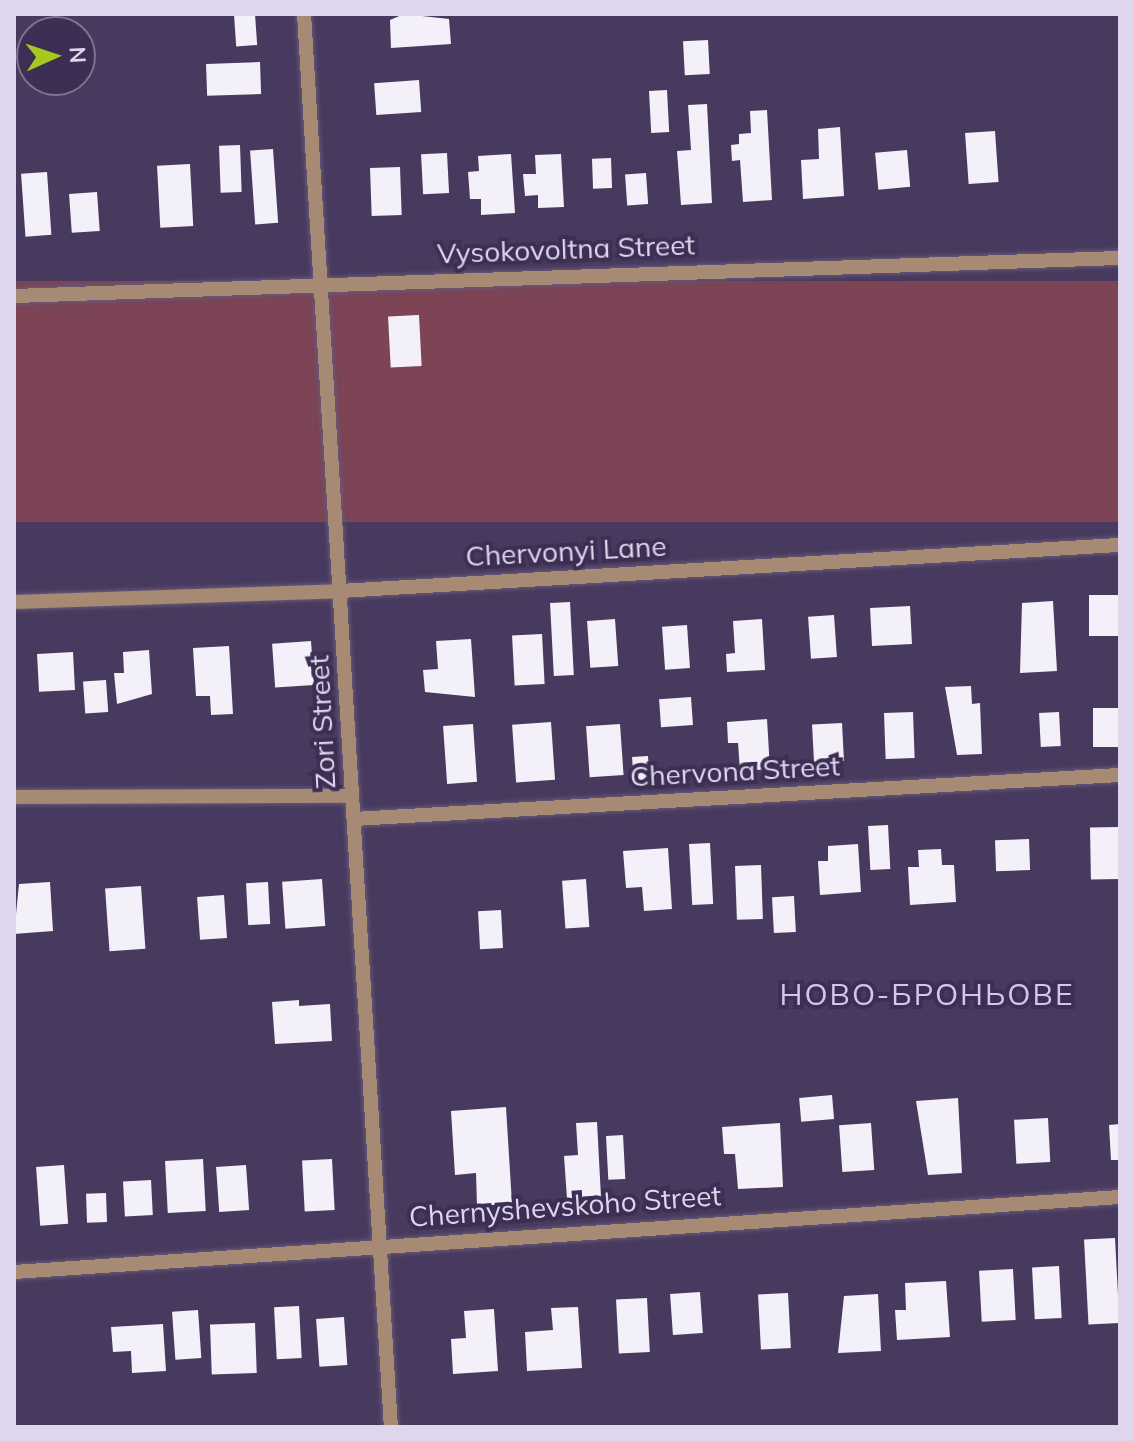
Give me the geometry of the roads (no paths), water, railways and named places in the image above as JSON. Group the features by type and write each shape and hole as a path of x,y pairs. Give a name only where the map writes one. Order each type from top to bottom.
{"street":[{"name":"Zori Street","path":"304,14 391,1427"},
{"name":"Vysokovoltna Street","path":"14,296 321,283 1120,258"},
{"name":"Chervonyi Lane","path":"14,602 340,591 1120,545"},
{"name":"Chervona Street","path":"354,819 1120,775"},
{"path":"14,797 352,796"},
{"name":"Chernyshevskoho Street","path":"14,1272 379,1244 1120,1197"}],"district":[{"name":"НОВО-БРОНЬОВЕ","path":"927,994"}]}
